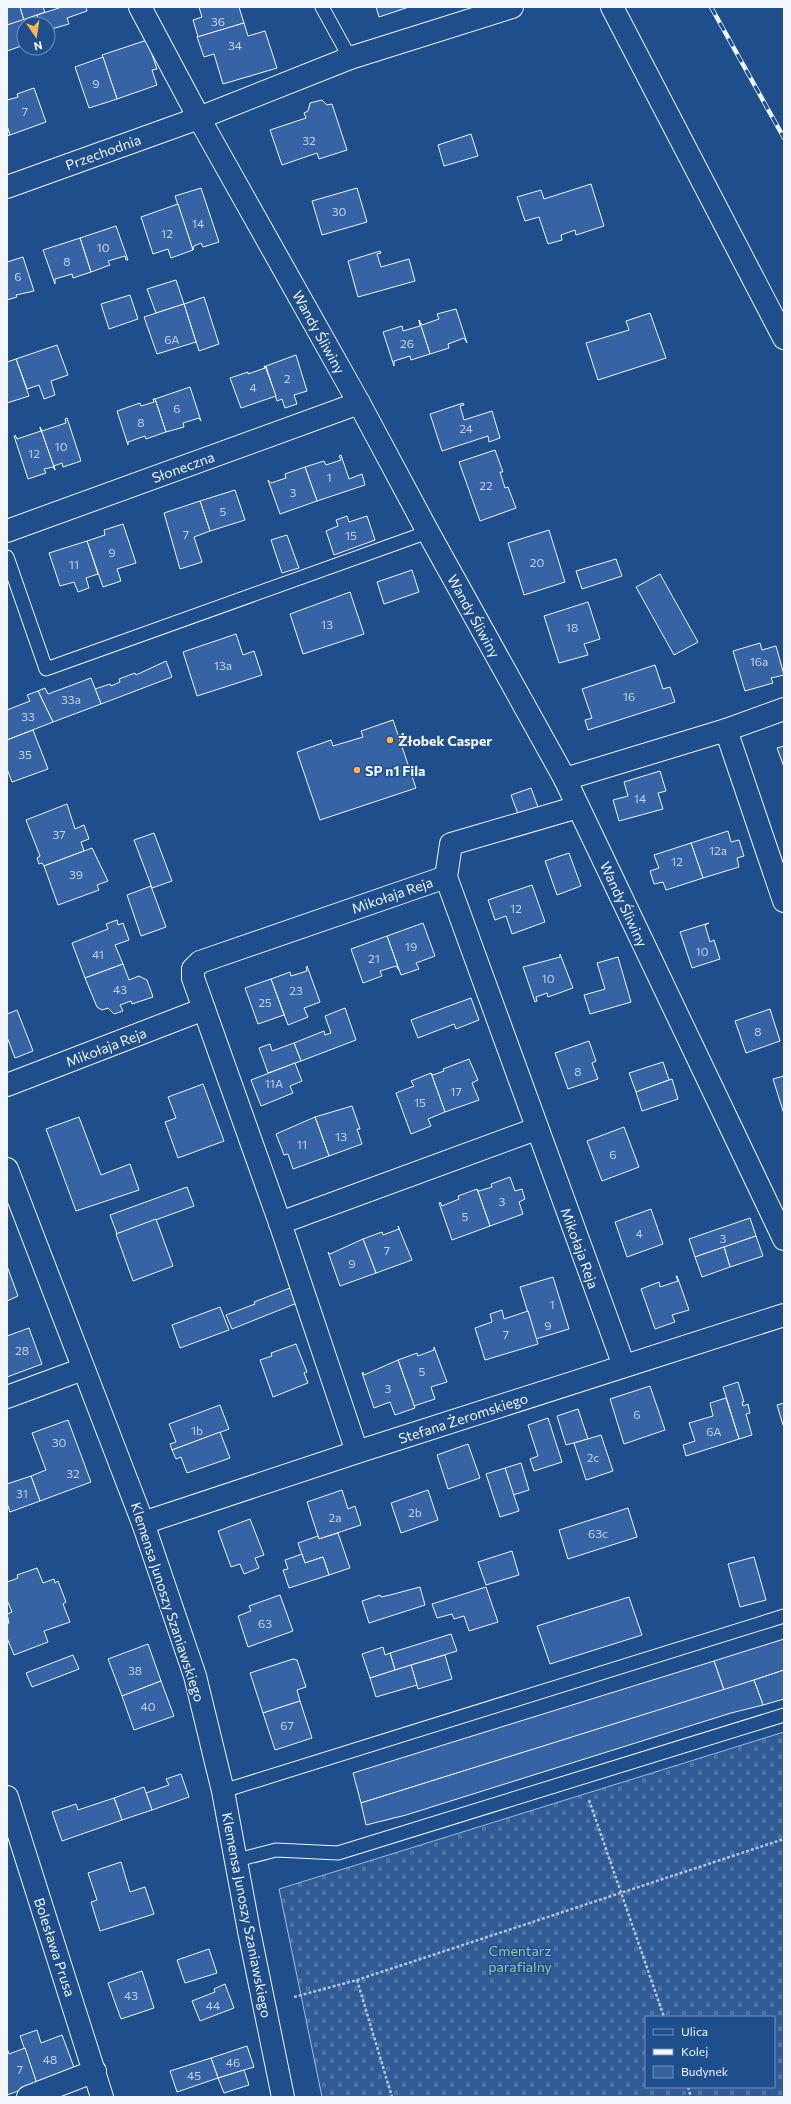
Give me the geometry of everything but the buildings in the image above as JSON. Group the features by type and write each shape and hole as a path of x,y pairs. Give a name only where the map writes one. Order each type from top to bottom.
{"street":[{"name":"Wandy Śliwiny","path":"140,7 199,118 359,403 428,532 565,779 784,1238"},
{"name":"Przechodnia","path":"7,187 199,118 350,58 512,7"},
{"path":"612,7 784,338"},
{"name":"Słoneczna","path":"7,531 359,403"},
{"path":"565,779 726,730 784,709"},
{"path":"726,730 784,901"},
{"path":"446,877 451,844 578,806"},
{"name":"Mikołaja Reja","path":"357,1452 280,1223 193,978 193,969 200,962 446,877 536,1129 624,1366"},
{"name":"Mikołaja Reja","path":"7,1085 204,1009"},
{"path":"280,1223 536,1129"},
{"name":"Klemensa Junoszy Szaniawskiego","path":"7,1169 143,1523 195,1676 223,1791 237,1860 248,1931 283,2097"},
{"name":"Stefana Żeromskiego","path":"143,1523 357,1452 784,1315"},
{"path":"7,1397 83,1369"},
{"name":"Bolesława Prusa","path":"8,1807 95,2071 102,2097"},
{"path":"28,2097 95,2071"}],"lane":[{"path":"322,7 350,58"},
{"path":"7,557 46,670 428,532"},
{"path":"223,1791 784,1616"},
{"path":"237,1860 276,1850 338,1853 784,1715"}],"path":[{"path":"589,1800 664,2016"},
{"path":"294,1997 357,1980 784,1839"},
{"path":"357,1980 392,2097"}],"green space":[{"name":"Cmentarz parafialny","path":"784,1732 784,2097 322,2097 279,1889"}],"railway":[{"path":"711,7 784,138"}],"place":[{"name":"Żłobek Casper","path":"390,740"},
{"name":"SP n1 Fila","path":"357,770"}]}
